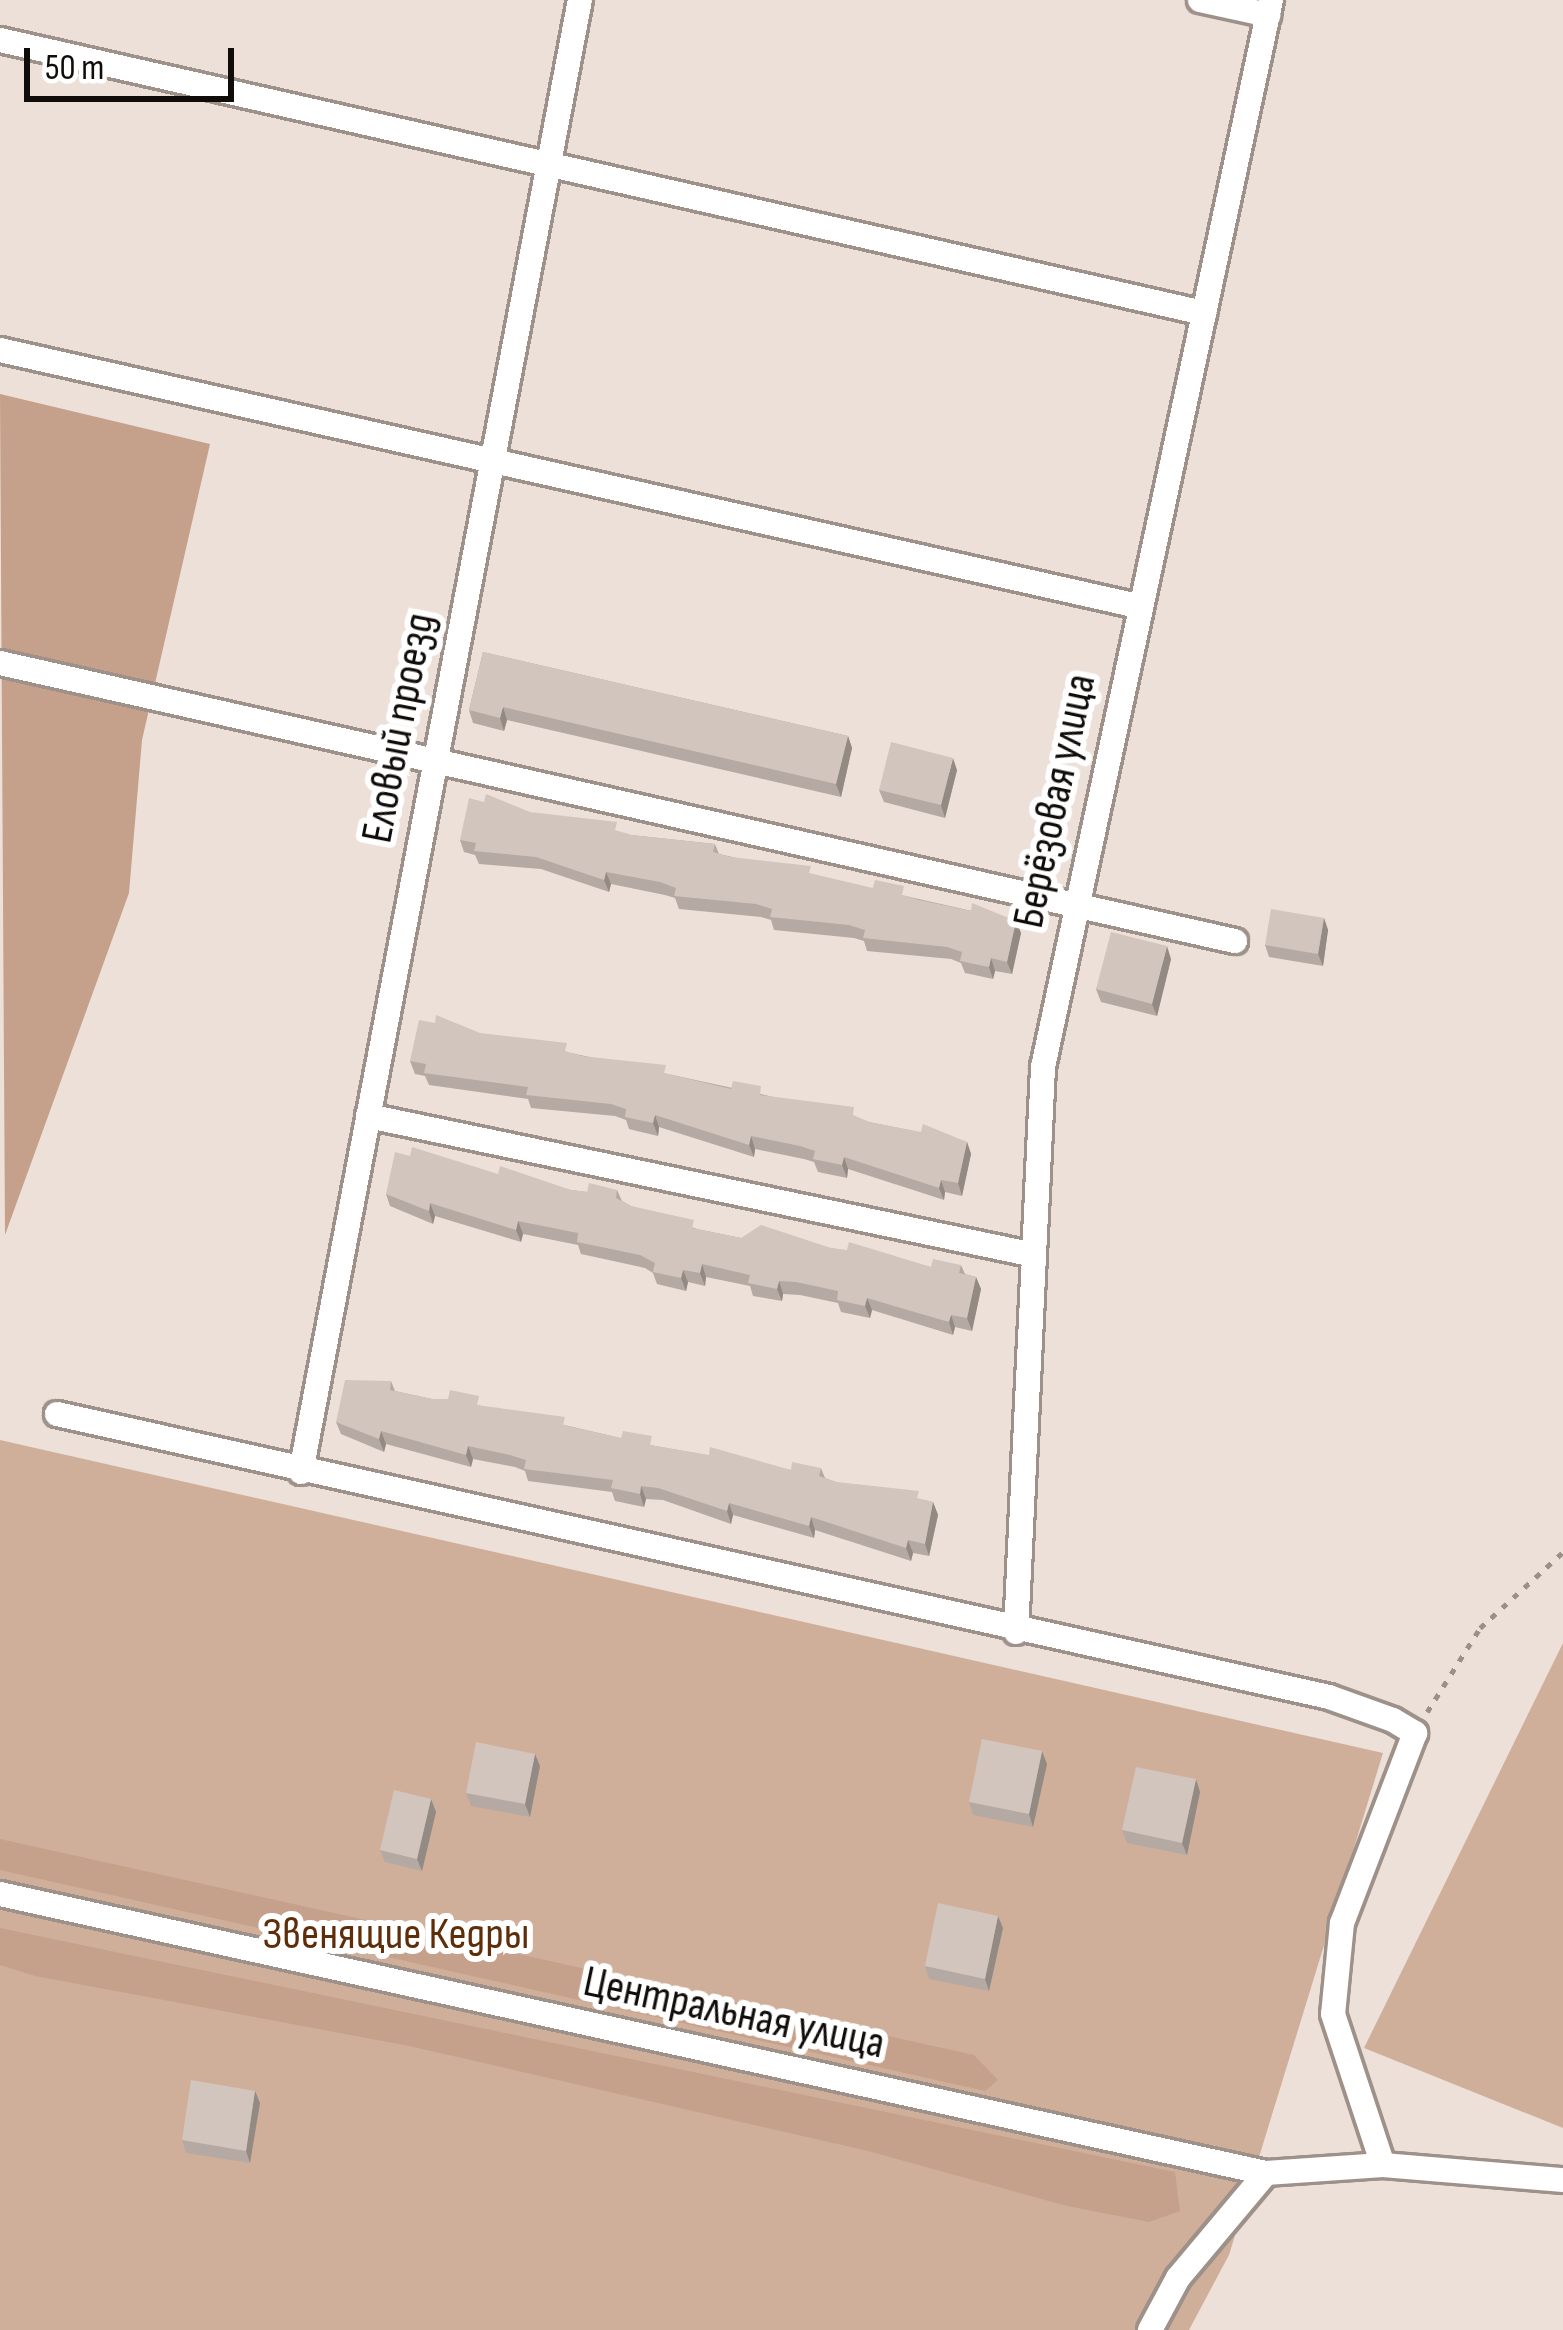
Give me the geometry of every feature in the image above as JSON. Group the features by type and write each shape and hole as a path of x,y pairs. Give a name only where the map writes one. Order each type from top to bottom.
{"street":[{"name":"Еловый проезд","path":"301,1472 580,0"},
{"path":"1200,0 1270,8"},
{"name":"Берёзовая улица","path":"1016,1632 1042,1067 1270,8"},
{"path":"0,40 1204,313"},
{"path":"0,350 491,465 1138,606"},
{"path":"0,663 1235,940"},
{"path":"368,1115 1030,1254"},
{"path":"58,1414 1016,1632 1329,1697 1415,1732 1342,1923 1334,2014 1384,2165"},
{"name":"Центральная улица","path":"0,1894 1266,2173 1384,2165 1563,2180"},
{"path":"1150,2330 1178,2278 1266,2173"}],"path":[{"path":"1415,1732 1480,1628 1563,1552"}],"green space":[{"path":"0,394 210,444 142,740 129,893 5,1235"},
{"name":"Звенящие Кедры","path":"0,1440 1383,1753 1229,2255 1189,2330 0,2330"},
{"path":"1563,1643 1563,2128 1364,2048"},
{"path":"0,1839 974,2055 998,2080 985,2091 0,1870"},
{"path":"0,1928 1175,2172 1180,2211 1149,2222 1067,2206 868,2151 409,2046 35,1976 0,1965"}],"building":[{"path":"483,652 848,736 836,784 503,707 500,718 469,710"},
{"path":"891,742 953,758 941,805 879,790"},
{"path":"486,794 530,812 617,822 615,830 631,835 715,844 713,852 730,857 811,866 809,873 873,888 875,880 904,886 902,895 919,900 971,911 972,903 1016,921 1007,962 991,958 989,967 960,961 962,952 947,947 863,938 865,930 770,917 772,909 756,904 674,896 676,888 660,882 606,872 604,880 536,857 474,851 476,843 460,840 469,798 484,802"},
{"path":"1271,909 1324,918 1318,954 1265,945"},
{"path":"1111,932 1167,946 1152,1004 1096,989"},
{"path":"436,1015 480,1033 567,1043 565,1051 582,1056 666,1065 664,1073 731,1089 733,1081 761,1086 760,1095 854,1107 853,1115 869,1122 921,1132 923,1124 967,1142 958,1183 941,1180 939,1188 844,1157 842,1165 813,1159 815,1151 800,1146 751,1136 749,1145 655,1115 653,1123 625,1117 626,1109 611,1104 526,1095 528,1087 424,1073 426,1064 410,1061 419,1020 435,1023"},
{"path":"412,1147 498,1174 500,1166 571,1190 587,1192 589,1183 617,1190 616,1198 631,1206 694,1220 692,1228 741,1238 761,1225 831,1248 847,1250 849,1242 931,1267 933,1259 961,1265 959,1273 976,1277 967,1318 951,1315 949,1322 867,1298 865,1306 837,1300 838,1291 796,1282 779,1281 777,1289 748,1283 750,1275 702,1264 700,1273 683,1270 681,1278 653,1272 655,1263 640,1255 577,1242 578,1233 518,1221 516,1230 430,1203 429,1211 386,1194 395,1152 410,1156"},
{"path":"345,1380 391,1381 390,1390 432,1399 448,1399 450,1390 479,1396 477,1405 565,1417 563,1425 621,1438 623,1431 652,1436 650,1445 709,1455 710,1447 791,1470 792,1462 821,1468 819,1476 836,1482 919,1491 917,1498 933,1502 925,1544 908,1540 906,1548 811,1517 809,1526 729,1503 727,1511 658,1488 641,1486 640,1494 611,1488 613,1480 524,1469 526,1460 468,1446 466,1455 381,1431 379,1439 336,1422"},
{"path":"982,1739 1042,1751 1029,1814 969,1802"},
{"path":"476,1742 535,1754 525,1804 466,1793"},
{"path":"1136,1767 1196,1779 1182,1843 1122,1830"},
{"path":"394,1790 431,1799 417,1859 380,1850"},
{"path":"938,1903 998,1916 985,1979 925,1966"},
{"path":"191,2080 255,2091 246,2151 182,2140"}]}
